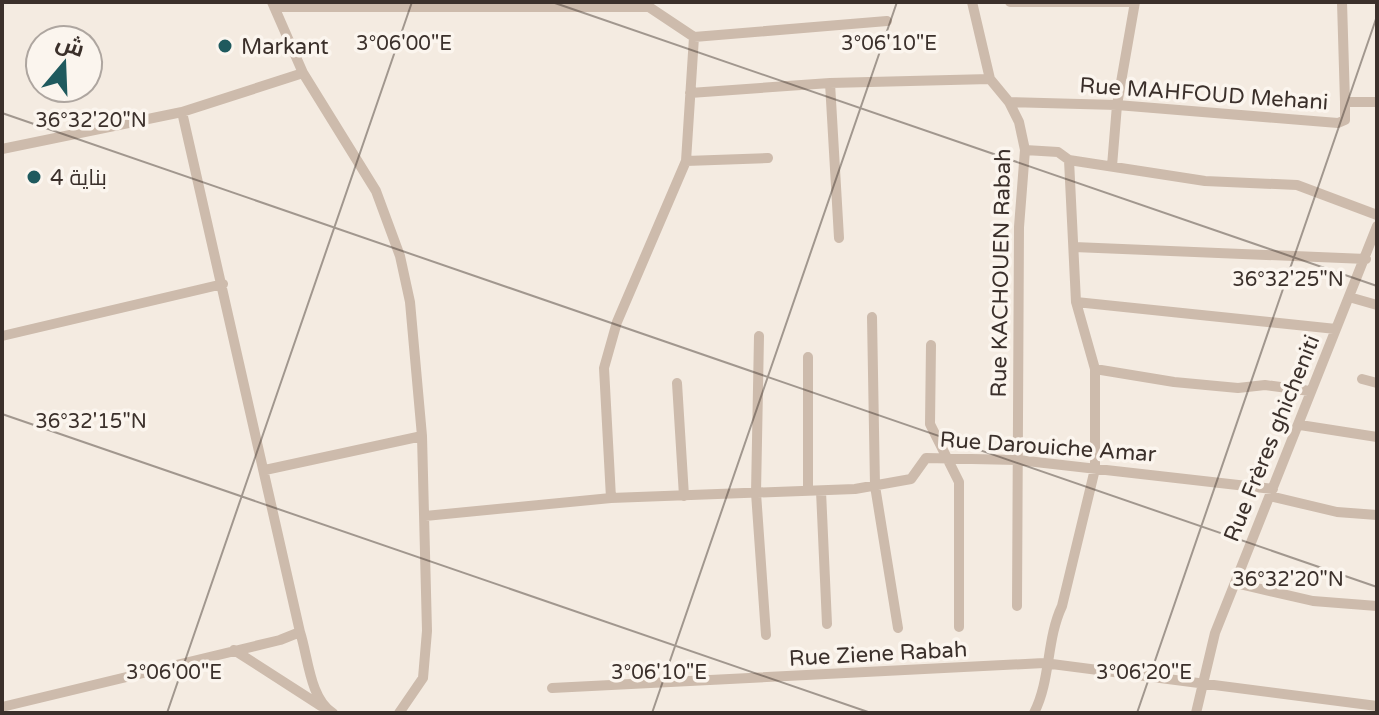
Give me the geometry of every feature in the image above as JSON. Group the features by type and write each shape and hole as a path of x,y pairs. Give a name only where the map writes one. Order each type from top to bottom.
{"street":[{"name":"Rue KACHOUEN Rabah","path":"972,2 990,79 1009,102 1019,122 1025,150 1019,227 1017,606"},
{"path":"1010,2 1135,2 1117,105 1112,166"},
{"path":"1342,2 1345,102"},
{"path":"399,713 423,678 427,631 422,436 410,302 400,256 376,191 303,73 273,5 649,7 694,37 887,21"},
{"path":"611,498 604,368 617,322 686,161 694,37"},
{"path":"2,149 182,112 303,73"},
{"path":"690,93 830,83 990,79"},
{"path":"830,83 839,238"},
{"name":"Rue MAHFOUD Mehani","path":"1009,102 1117,105 1338,123 1345,120 1345,102 1377,102"},
{"path":"182,112 300,632 328,710"},
{"path":"1025,150 1058,152 1069,160 1205,181 1297,185 1377,215"},
{"path":"686,161 768,158"},
{"path":"1034,713 1041,699 1053,624 1062,606 1095,469 1095,369 1076,302 1069,160"},
{"name":"Rue Frères ghicheniti","path":"1196,713 1215,633 1376,232"},
{"path":"1074,247 1366,259"},
{"path":"2,336 223,284"},
{"path":"1349,297 1377,305"},
{"path":"1076,302 1336,329"},
{"path":"872,317 875,486 898,628"},
{"path":"759,336 756,493 766,635"},
{"path":"931,345 930,424 959,482 959,627"},
{"path":"808,357 808,491"},
{"path":"1095,369 1174,382 1238,388 1265,385 1310,391"},
{"path":"1362,379 1377,383"},
{"path":"677,383 684,496"},
{"path":"1300,425 1377,437"},
{"path":"265,470 422,436"},
{"name":"Rue Darouiche Amar","path":"425,516 611,498 821,491 875,486 911,479 926,458 1018,460 1095,469 1271,493 1337,512 1377,515"},
{"path":"821,491 827,624"},
{"path":"1235,583 1313,601 1377,606"},
{"path":"2,707 300,632"},
{"path":"234,650 328,710"},
{"name":"Rue Ziene Rabah","path":"552,688 1047,664 1205,681 1377,706"}],"place":[{"name":"Markant","path":"225,46"},
{"name":"بناية 4","path":"34,177"}]}
